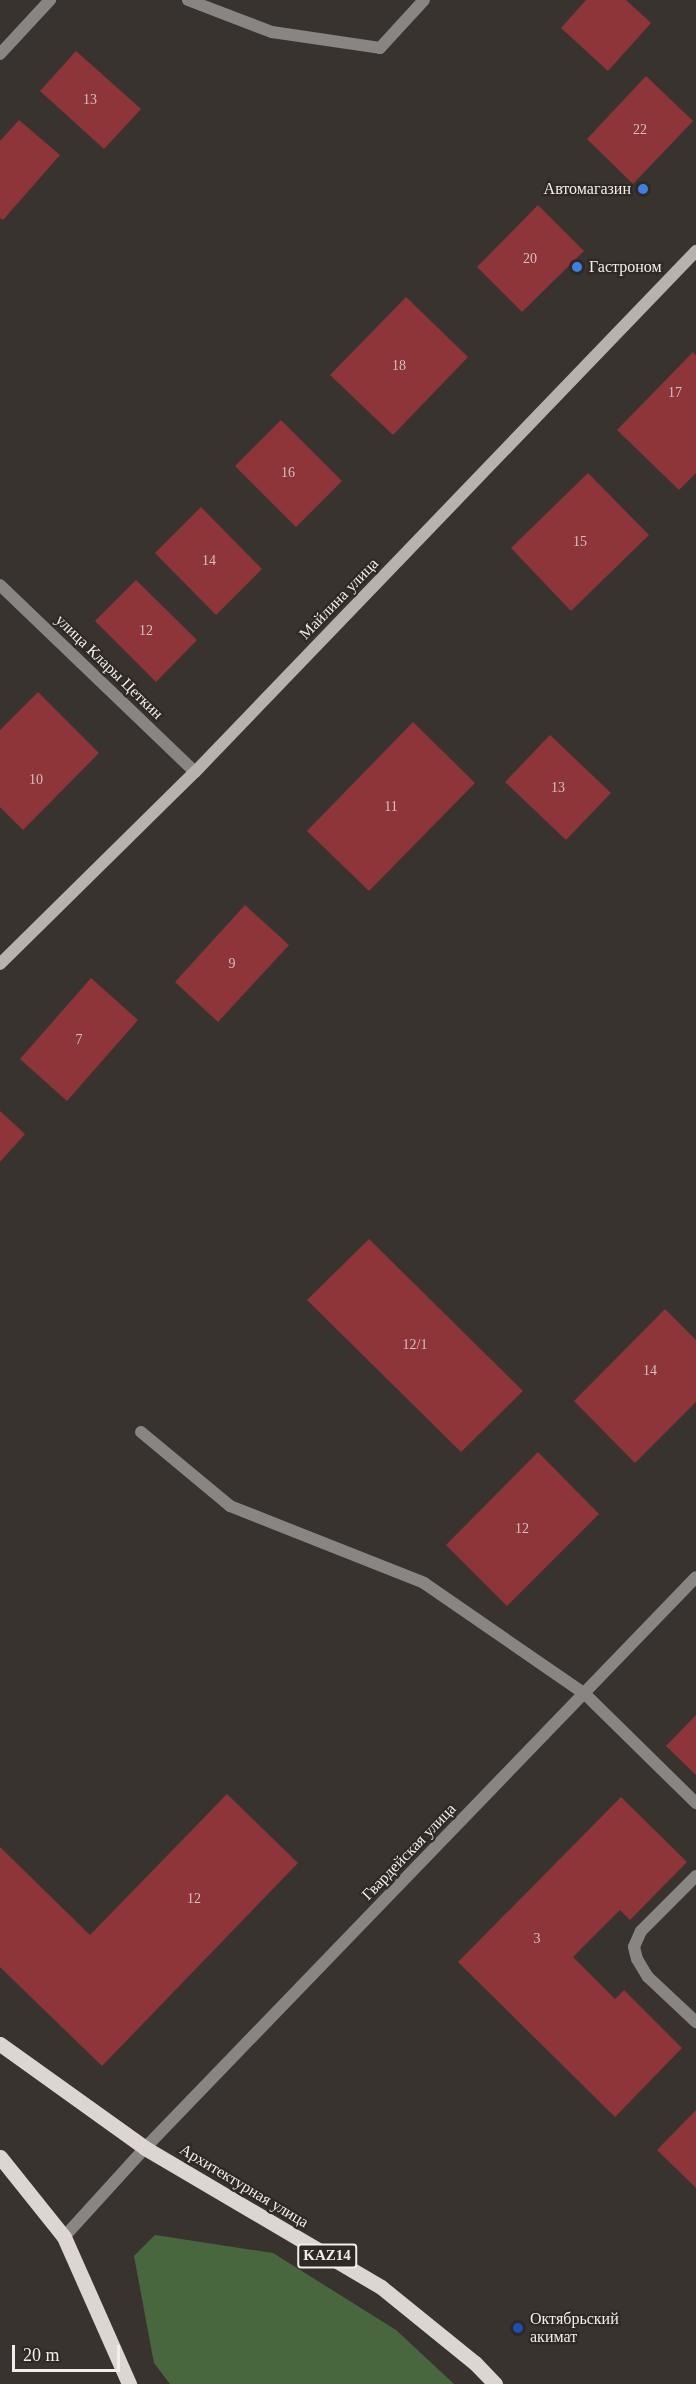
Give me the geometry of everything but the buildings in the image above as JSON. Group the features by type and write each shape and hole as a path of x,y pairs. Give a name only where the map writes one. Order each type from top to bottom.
{"main road":[{"name":"Майлина улица","path":"0,964 195,772 696,251"},
{"name":"Архитектурная улица","path":"0,2044 144,2148 381,2288 475,2363 495,2384"},
{"path":"0,2157 64,2236 129,2384"}],"street":[{"path":"0,54 50,0"},
{"path":"188,0 272,32 380,48 424,0"},
{"name":"улица Клары Цеткин","path":"0,585 195,772"},
{"path":"141,1432 230,1506 424,1583 585,1694 696,1803"},
{"name":"Гвардейская улица","path":"64,2236 144,2148 696,1577"},
{"path":"696,1876 641,1931 634,1947 637,1959 648,1977 696,2022"}],"green space":[{"path":"155,2235 273,2253 396,2330 454,2384 170,2384 154,2363 134,2256"}],"place":[{"name":"Автомагазин","path":"643,189"},
{"name":"Гастроном","path":"577,267"},
{"name":"Октябрьский акимат","path":"518,2328"}]}
